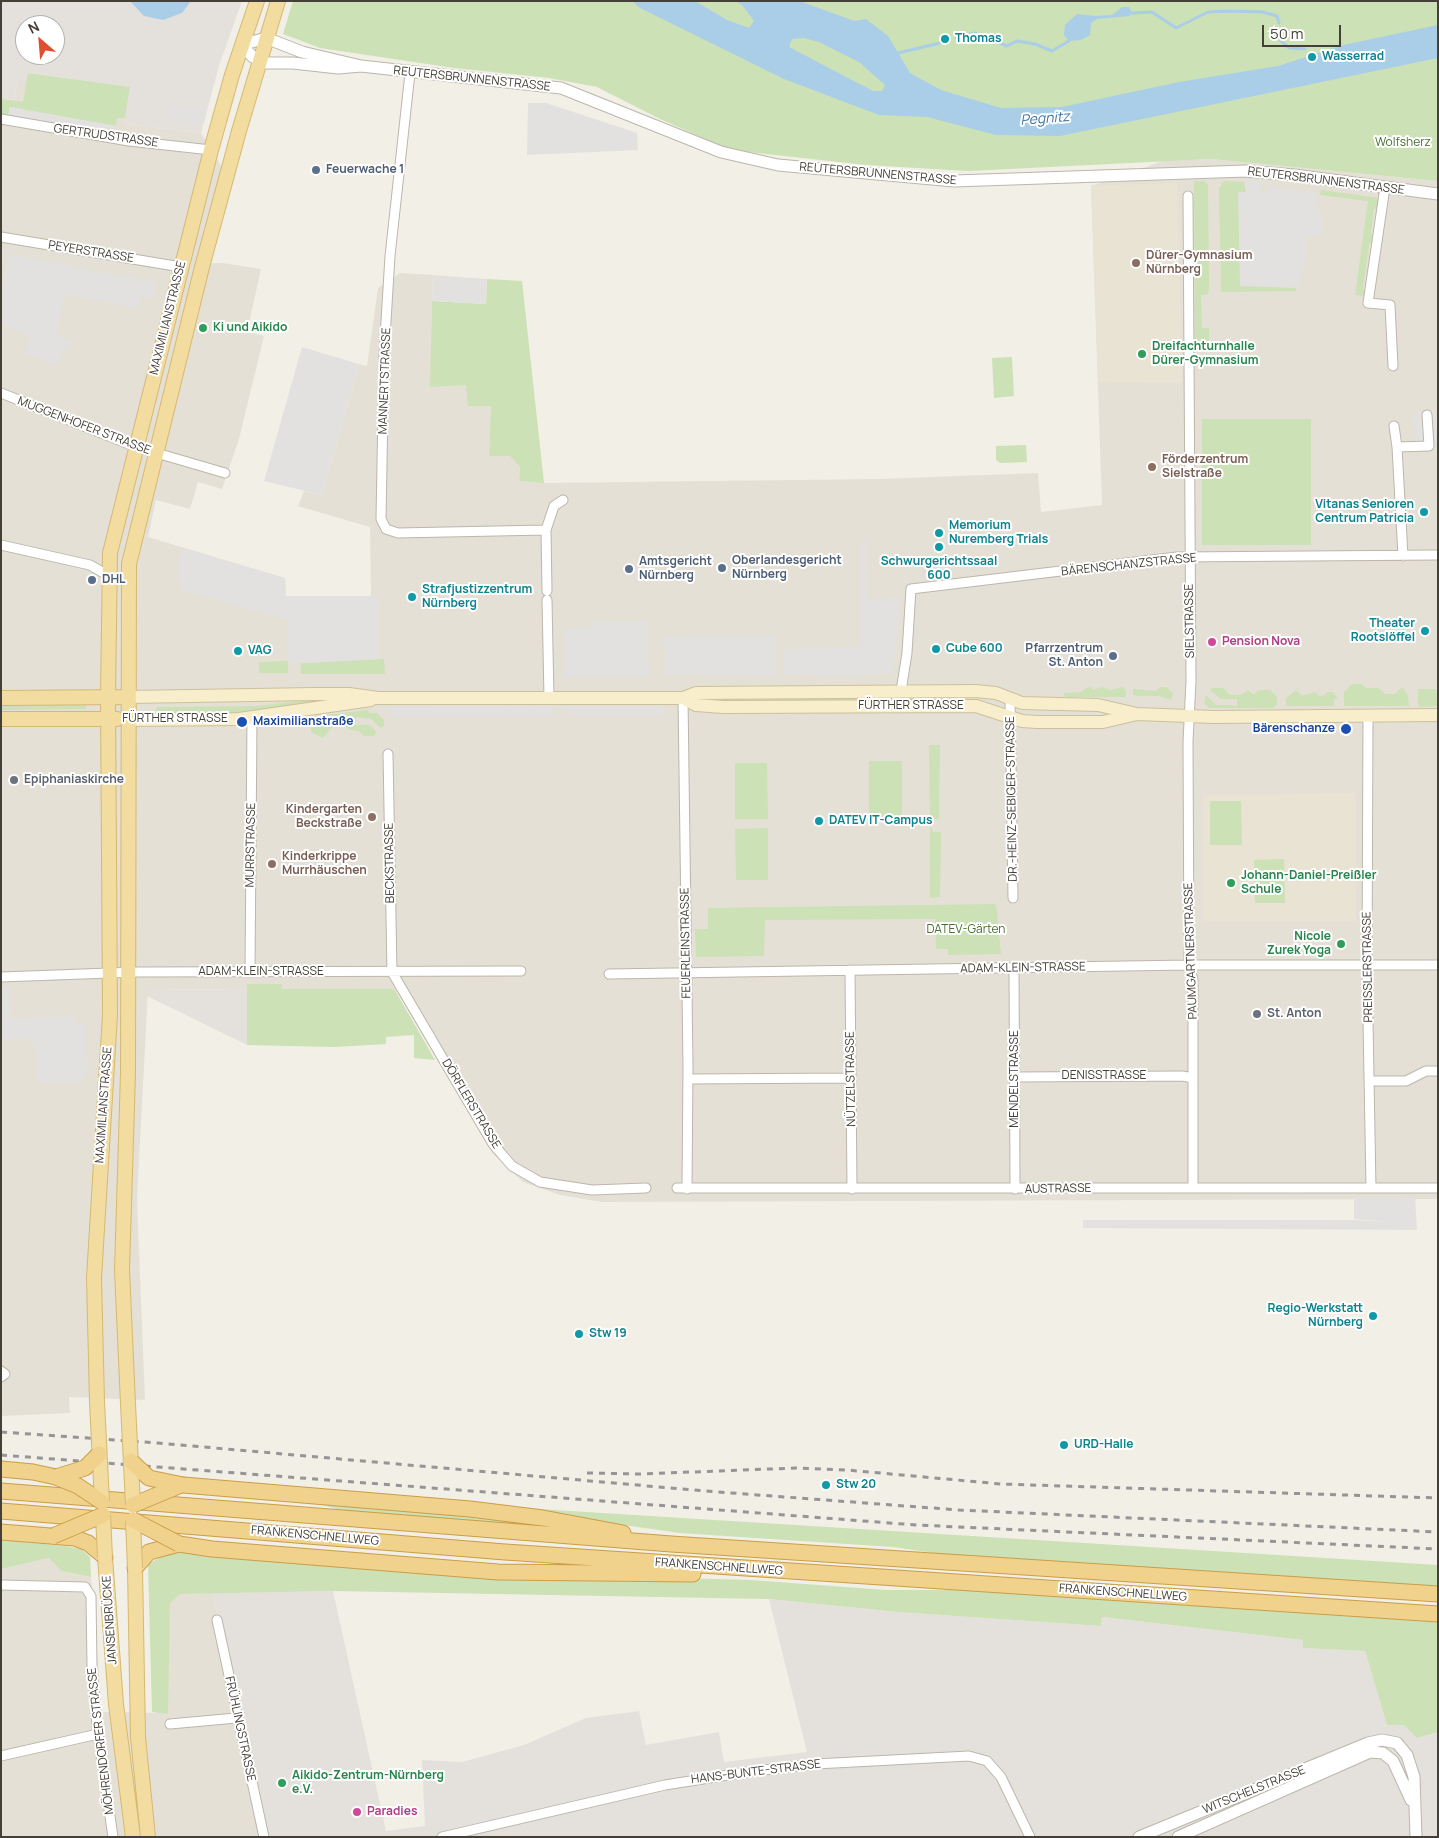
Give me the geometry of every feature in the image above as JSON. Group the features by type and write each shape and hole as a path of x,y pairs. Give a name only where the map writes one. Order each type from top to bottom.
{"highway":[{"path":"56,1477 85,1468 99,1454"},
{"path":"131,1461 149,1478 183,1485 470,1509 596,1527 671,1544"},
{"path":"2,1469 56,1477 78,1486 107,1509 179,1544 212,1549 498,1572 705,1575 744,1569"},
{"path":"53,1536 107,1509 132,1505 183,1485"},
{"name":"FRANKENSCHNELLWEG","path":"1,1491 671,1544 1438,1594"},
{"name":"FRANKENSCHNELLWEG","path":"1,1511 505,1552 1438,1614"},
{"path":"3,1533 81,1540 95,1547 105,1556"},
{"path":"134,1568 149,1552 179,1544"}],"main road":[{"name":"MAXIMILIANSTRASSE","path":"97,1402 94,1278 108,1063 109,576 113,537 211,150 241,45 257,1"},
{"name":"MAXIMILIANSTRASSE","path":"128,1404 122,1270 128,1073 129,564 202,266 278,1"},
{"name":"FÜRTHER STRASSE","path":"1,698 315,694 349,694 378,698 683,698 696,693 983,691 1031,704 1098,705 1138,714 1189,716 1438,715"},
{"name":"FÜRTHER STRASSE","path":"1,719 128,720 252,718 349,705 378,698"},
{"name":"FÜRTHER STRASSE","path":"683,698 696,705 722,707 976,706 1032,722 1103,722 1138,714"},
{"name":"JANSENBRÜCKE","path":"97,1402 99,1454 107,1509 105,1556 115,1694 133,1837"},
{"name":"JANSENBRÜCKE","path":"128,1404 133,1520 137,1707 144,1808 148,1837"}],"street":[{"path":"241,45 266,38"},
{"name":"REUTERSBRUNNENSTRASSE","path":"266,38 302,52 361,66 410,73 561,88 721,152 787,166 954,181 1246,171 1438,194"},
{"path":"241,45 260,62"},
{"name":"REUTERSBRUNNENSTRASSE","path":"260,62 338,68 361,66"},
{"name":"MANNERTSTRASSE","path":"410,73 389,276 384,354 382,519 386,529 398,533 546,530"},
{"name":"GERTRUDSTRASSE","path":"1,120 129,142 211,150"},
{"path":"1385,187 1368,303 1390,305 1393,366"},
{"name":"SIELSTRASSE","path":"1188,196 1191,681 1189,716"},
{"name":"PEYERSTRASSE","path":"1,237 181,267"},
{"name":"MUGGENHOFER STRASSE","path":"1,394 136,447 225,473"},
{"path":"1398,448 1429,446 1427,415"},
{"path":"1394,426 1398,448 1402,556"},
{"path":"549,698 546,530 554,506 563,500"},
{"path":"1,545 84,564 94,567 109,576"},
{"name":"BÄRENSCHANZSTRASSE","path":"901,691 907,654 911,589 1189,557 1438,555"},
{"name":"FEUERLEINSTRASSE","path":"683,698 688,1079 687,1189"},
{"name":"DR.-HEINZ-SEBIGER-STRASSE","path":"1010,699 1013,898"},
{"name":"PAUMGARTNERSTRASSE","path":"1189,716 1189,965 1193,980 1193,1186"},
{"name":"PREISSLERSTRASSE","path":"1368,716 1367,965 1371,1188"},
{"name":"MURRSTRASSE","path":"250,972 252,718"},
{"name":"BECKSTRASSE","path":"388,754 392,972"},
{"name":"ADAM-KLEIN-STRASSE","path":"609,974 1189,965 1438,964"},
{"name":"MENDELSTRASSE","path":"1014,968 1015,1189"},
{"name":"NÜTZELSTRASSE","path":"850,970 852,1188"},
{"name":"ADAM-KLEIN-STRASSE","path":"1,977 109,973 521,971"},
{"name":"DÖRFLERSTRASSE","path":"392,972 493,1144 512,1166 540,1182 566,1187 592,1190 646,1188"},
{"path":"1370,1081 1406,1081 1426,1071 1438,1071"},
{"name":"DENISSTRASSE","path":"1015,1077 1182,1076 1193,1078"},
{"path":"688,1079 851,1078"},
{"name":"AUSTRASSE","path":"677,1188 1015,1189 1193,1186 1438,1188"},
{"path":"1,1371 5,1374 1,1377"},
{"name":"MÖHRENDORFER STRASSE","path":"1,1585 85,1587 91,1596 92,1665 98,1734 113,1837"},
{"name":"FRÜHLINGSTRASSE","path":"217,1620 236,1718 264,1837"},
{"path":"170,1724 236,1718"},
{"path":"1,1756 98,1734"},
{"path":"1369,1748 1382,1740 1390,1741 1404,1750 1414,1777 1416,1837"},
{"name":"WITSCHELSTRASSE","path":"1140,1837 1369,1748"},
{"name":"WITSCHELSTRASSE","path":"1178,1837 1369,1748"},
{"name":"HANS-BUNTE-STRASSE","path":"442,1837 627,1793 702,1779 815,1764 969,1756 987,1761 998,1772 1030,1837"}],"shaded area":[{"path":"1,1 242,1 219,66 201,133 124,124 130,87 29,73 26,83 17,82 14,100 1,99"},
{"path":"28,73 130,87 124,124 201,133 223,169 196,264 222,263 261,269 247,332 264,336 239,439 222,489 198,482 190,509 156,500 148,537 285,578 286,596 371,596 370,527 298,506 304,491 322,495 359,364 367,366 378,288 400,273 433,275 431,343 467,385 491,405 489,456 510,456 520,467 519,481 544,483 879,479 1038,473 1041,512 1102,505 1091,186 1163,161 1211,159 1438,181 1438,1199 602,1202 560,1195 523,1182 492,1153 397,992 282,989 282,984 247,984 247,989 148,990 137,1199 145,1400 69,1397 70,1413 1,1416 1,99 14,100 17,82"},
{"path":"528,103 546,103 637,133 638,150 527,155"},
{"path":"164,105 201,108 208,106 204,123 162,118"},
{"path":"10,107 116,126 115,134 8,116"},
{"path":"1244,181 1264,182 1260,188 1266,193 1267,186 1318,193 1316,213 1324,214 1321,237 1307,236 1305,261 1297,291 1297,288 1240,286 1238,192 1246,192"},
{"name":"Dürer-Gymnasium Nürnberg","path":"1177,183 1182,383 1098,382 1091,186"},
{"path":"9,254 157,282 153,299 141,297 138,308 64,295 57,336 71,340 69,352 64,350 57,366 25,353 31,337 1,325 1,296"},
{"path":"433,275 487,279 486,304 432,301"},
{"path":"302,347 359,364 322,495 264,481"},
{"path":"1438,412 1438,443 1415,444 1414,413"},
{"path":"866,539 867,599 901,598 893,673 863,676 784,675 784,649 862,646 862,540"},
{"path":"186,549 285,578 286,596 378,596 380,659 288,664 287,620 189,592 179,592 178,556"},
{"path":"591,621 648,621 649,677 566,677 564,675 564,629 591,628"},
{"path":"776,635 776,676 666,675 664,637"},
{"path":"661,706 665,713 662,716 572,716 565,708 553,708 555,717 395,717 385,707"},
{"name":"Johann-Daniel-Preißler Schule","path":"1356,793 1356,921 1203,921 1203,795"},
{"path":"1,988 9,988 10,1019 75,1016 75,1025 83,1024 87,1074 79,1082 37,1083 36,1046 31,1046 31,1039 1,1040"},
{"path":"247,989 247,1045 147,996 148,990"},
{"path":"1354,1197 1415,1198 1417,1230 1083,1228 1083,1220 1354,1220 1389,1222 1354,1219"},
{"path":"49,1558 61,1571 91,1577 102,1712 167,1713 170,1602 180,1594 213,1593 270,1837 1,1837 1,1569"},
{"path":"333,1591 386,1831 425,1826 422,1760 462,1762 524,1745 586,1718 639,1711 646,1745 719,1732 724,1762 807,1752 769,1599 898,1612 1101,1626 1102,1617 1303,1640 1304,1648 1365,1651 1387,1724 1404,1725 1417,1738 1438,1732 1438,1837 474,1837 474,1834 459,1837 270,1837 213,1593"}],"green space":[{"name":"Wolfsherz","path":"293,1 1438,1 1438,181 1211,159 968,171 866,165 730,150 658,118 597,87 549,78 454,68 320,48 283,34"},
{"path":"28,73 130,87 125,118 117,118 116,126 10,107 8,116 1,115 1,99 23,102"},
{"path":"1194,181 1204,181 1208,185 1209,287 1208,294 1201,295 1202,328 1209,328 1209,342 1206,345 1195,345"},
{"path":"1224,181 1245,182 1246,192 1238,192 1297,291 1221,292 1219,188"},
{"path":"1321,190 1379,198 1378,209 1374,209 1371,232 1373,241 1369,244 1363,289 1366,296 1355,295 1368,201 1320,195"},
{"path":"487,279 522,281 544,483 519,481 520,467 510,456 489,456 491,406 468,406 466,385 430,387 432,301 486,304"},
{"path":"1012,357 1014,396 994,398 992,358"},
{"path":"1202,419 1311,419 1311,545 1202,545"},
{"path":"1026,445 1027,462 1000,463 996,460 996,446"},
{"path":"384,659 385,674 301,674 301,663"},
{"path":"288,661 288,673 259,673 259,662"},
{"path":"1352,684 1362,684 1366,688 1379,688 1385,694 1395,694 1402,687 1408,695 1409,706 1344,706 1344,692"},
{"path":"1091,687 1093,690 1102,687 1110,690 1122,687 1126,690 1126,697 1066,697 1064,695 1064,693 1082,692 1086,688"},
{"path":"1160,687 1166,687 1173,693 1171,700 1159,696 1136,696 1133,694 1133,689 1156,691"},
{"path":"1212,688 1223,688 1230,695 1241,695 1248,690 1254,695 1258,690 1270,690 1277,697 1277,704 1273,708 1209,708 1204,703 1206,695 1216,705 1233,705 1237,707 1237,699 1221,699 1210,690"},
{"path":"1418,689 1436,689 1438,706 1420,707 1418,704"},
{"path":"1296,690 1302,696 1315,692 1319,696 1325,695 1327,692 1333,692 1338,699 1334,699 1334,706 1286,706 1286,698"},
{"path":"923,698 923,703 772,703 772,699"},
{"path":"308,700 311,703 260,712 156,716 156,707 257,706"},
{"path":"86,703 86,709 1,710 1,704"},
{"path":"367,710 370,713 377,713 384,720 384,726 381,728 371,719 356,717 355,725 370,725 377,733 373,736 364,736 359,731 350,730 346,727 332,727 323,738 311,732 311,717"},
{"path":"929,745 940,745 939,819 933,819 933,822 930,823"},
{"path":"869,761 902,761 902,818 869,818"},
{"path":"735,763 767,763 768,819 735,819"},
{"path":"1210,801 1241,801 1242,845 1210,845"},
{"path":"768,828 768,880 736,880 735,829"},
{"path":"930,828 932,828 933,832 941,832 940,897 930,898"},
{"path":"1284,859 1285,903 1255,903 1254,860"},
{"name":"DATEV-Gärten","path":"996,904 1001,954 948,955 948,949 936,949 935,919 765,920 764,956 696,957 695,929 708,929 708,908"},
{"path":"247,984 282,984 282,989 392,989 396,992 435,1060 414,1058 414,1035 386,1037 386,1044 335,1047 247,1045"},
{"path":"318,1504 386,1509 387,1506 546,1525 545,1529 361,1515"},
{"path":"538,1509 1438,1565 1438,1588 968,1558 893,1547 680,1533 545,1514"},
{"path":"1,1540 81,1549 90,1557 91,1577 61,1571 49,1558 1,1569"},
{"path":"173,1551 644,1577 751,1580 886,1590 972,1590 1438,1620 1438,1732 1417,1738 1404,1725 1387,1725 1365,1651 1303,1648 1303,1640 1102,1617 1101,1626 898,1612 769,1599 333,1591 180,1594 170,1603 168,1714 152,1712 148,1564"}],"water":[{"path":"130,1 191,1 182,13 163,20 144,16"},
{"name":"Pegnitz","path":"632,1 695,1 727,20 749,28 754,21 742,5 736,1 800,1 854,21 866,19 888,36 910,73 941,90 1001,108 1062,107 1179,82 1278,66 1343,45 1438,25 1438,58 1060,136 996,135 927,117 879,115 784,79 640,8","holes":["804,38 819,42 859,62 885,85 882,91 873,91 789,47 792,39"]},
{"path":"1122,7 1129,7 1132,13 1129,16 1097,19 1091,23 1090,35 1081,40 1069,41 1064,35 1065,25 1077,14 1112,15"}],"waterway":[{"path":"1132,13 1152,12 1176,28 1208,12 1263,12 1277,16 1279,23"},
{"path":"956,38 975,33 1007,46 1017,41 1035,44 1052,51 1069,41"},
{"path":"1279,34 1280,40 1289,48 1305,49"},
{"path":"894,54 940,43"}],"railway":[{"path":"1,1432 158,1443 705,1491 959,1510 1438,1532"},
{"path":"1,1455 916,1525 1438,1549"},
{"path":"587,1473 640,1474 796,1468 847,1470 1001,1484 1438,1498"}],"place":[{"name":"Thomas","path":"945,39"},
{"name":"Wasserrad","path":"1312,57"},
{"name":"Feuerwache 1","path":"316,170"},
{"name":"Dürer-Gymnasium Nürnberg","path":"1136,263"},
{"name":"Ki und Aikido","path":"203,328"},
{"name":"Dreifachturnhalle Dürer-Gymnasium","path":"1142,354"},
{"name":"Förderzentrum Sielstraße","path":"1152,467"},
{"name":"Vitanas Senioren Centrum Patricia","path":"1424,512"},
{"name":"Memorium Nuremberg Trials","path":"939,533"},
{"name":"Schwurgerichtssaal 600","path":"939,547"},
{"name":"Oberlandesgericht Nürnberg","path":"722,568"},
{"name":"Amtsgericht Nürnberg","path":"629,569"},
{"name":"DHL","path":"92,580"},
{"name":"Strafjustizzentrum Nürnberg","path":"412,597"},
{"name":"Theater Rootslöffel","path":"1425,631"},
{"name":"Pension Nova","path":"1212,642"},
{"name":"Cube 600","path":"936,649"},
{"name":"VAG","path":"238,651"},
{"name":"Pfarrzentrum St. Anton","path":"1113,656"},
{"name":"Maximilianstraße","path":"242,722"},
{"name":"Bärenschanze","path":"1346,729"},
{"name":"Epiphaniaskirche","path":"14,780"},
{"name":"Kindergarten Beckstraße","path":"372,817"},
{"name":"DATEV IT-Campus","path":"819,821"},
{"name":"Kinderkrippe Murrhäuschen","path":"272,864"},
{"name":"Johann-Daniel-Preißler Schule","path":"1231,883"},
{"name":"Nicole Zurek Yoga","path":"1341,944"},
{"name":"St. Anton","path":"1257,1014"},
{"name":"Regio-Werkstatt Nürnberg","path":"1373,1316"},
{"name":"Stw 19","path":"579,1334"},
{"name":"URD-Halle","path":"1064,1445"},
{"name":"Stw 20","path":"826,1485"},
{"name":"Aikido-Zentrum-Nürnberg e.V.","path":"282,1783"},
{"name":"Paradies","path":"357,1812"}]}
